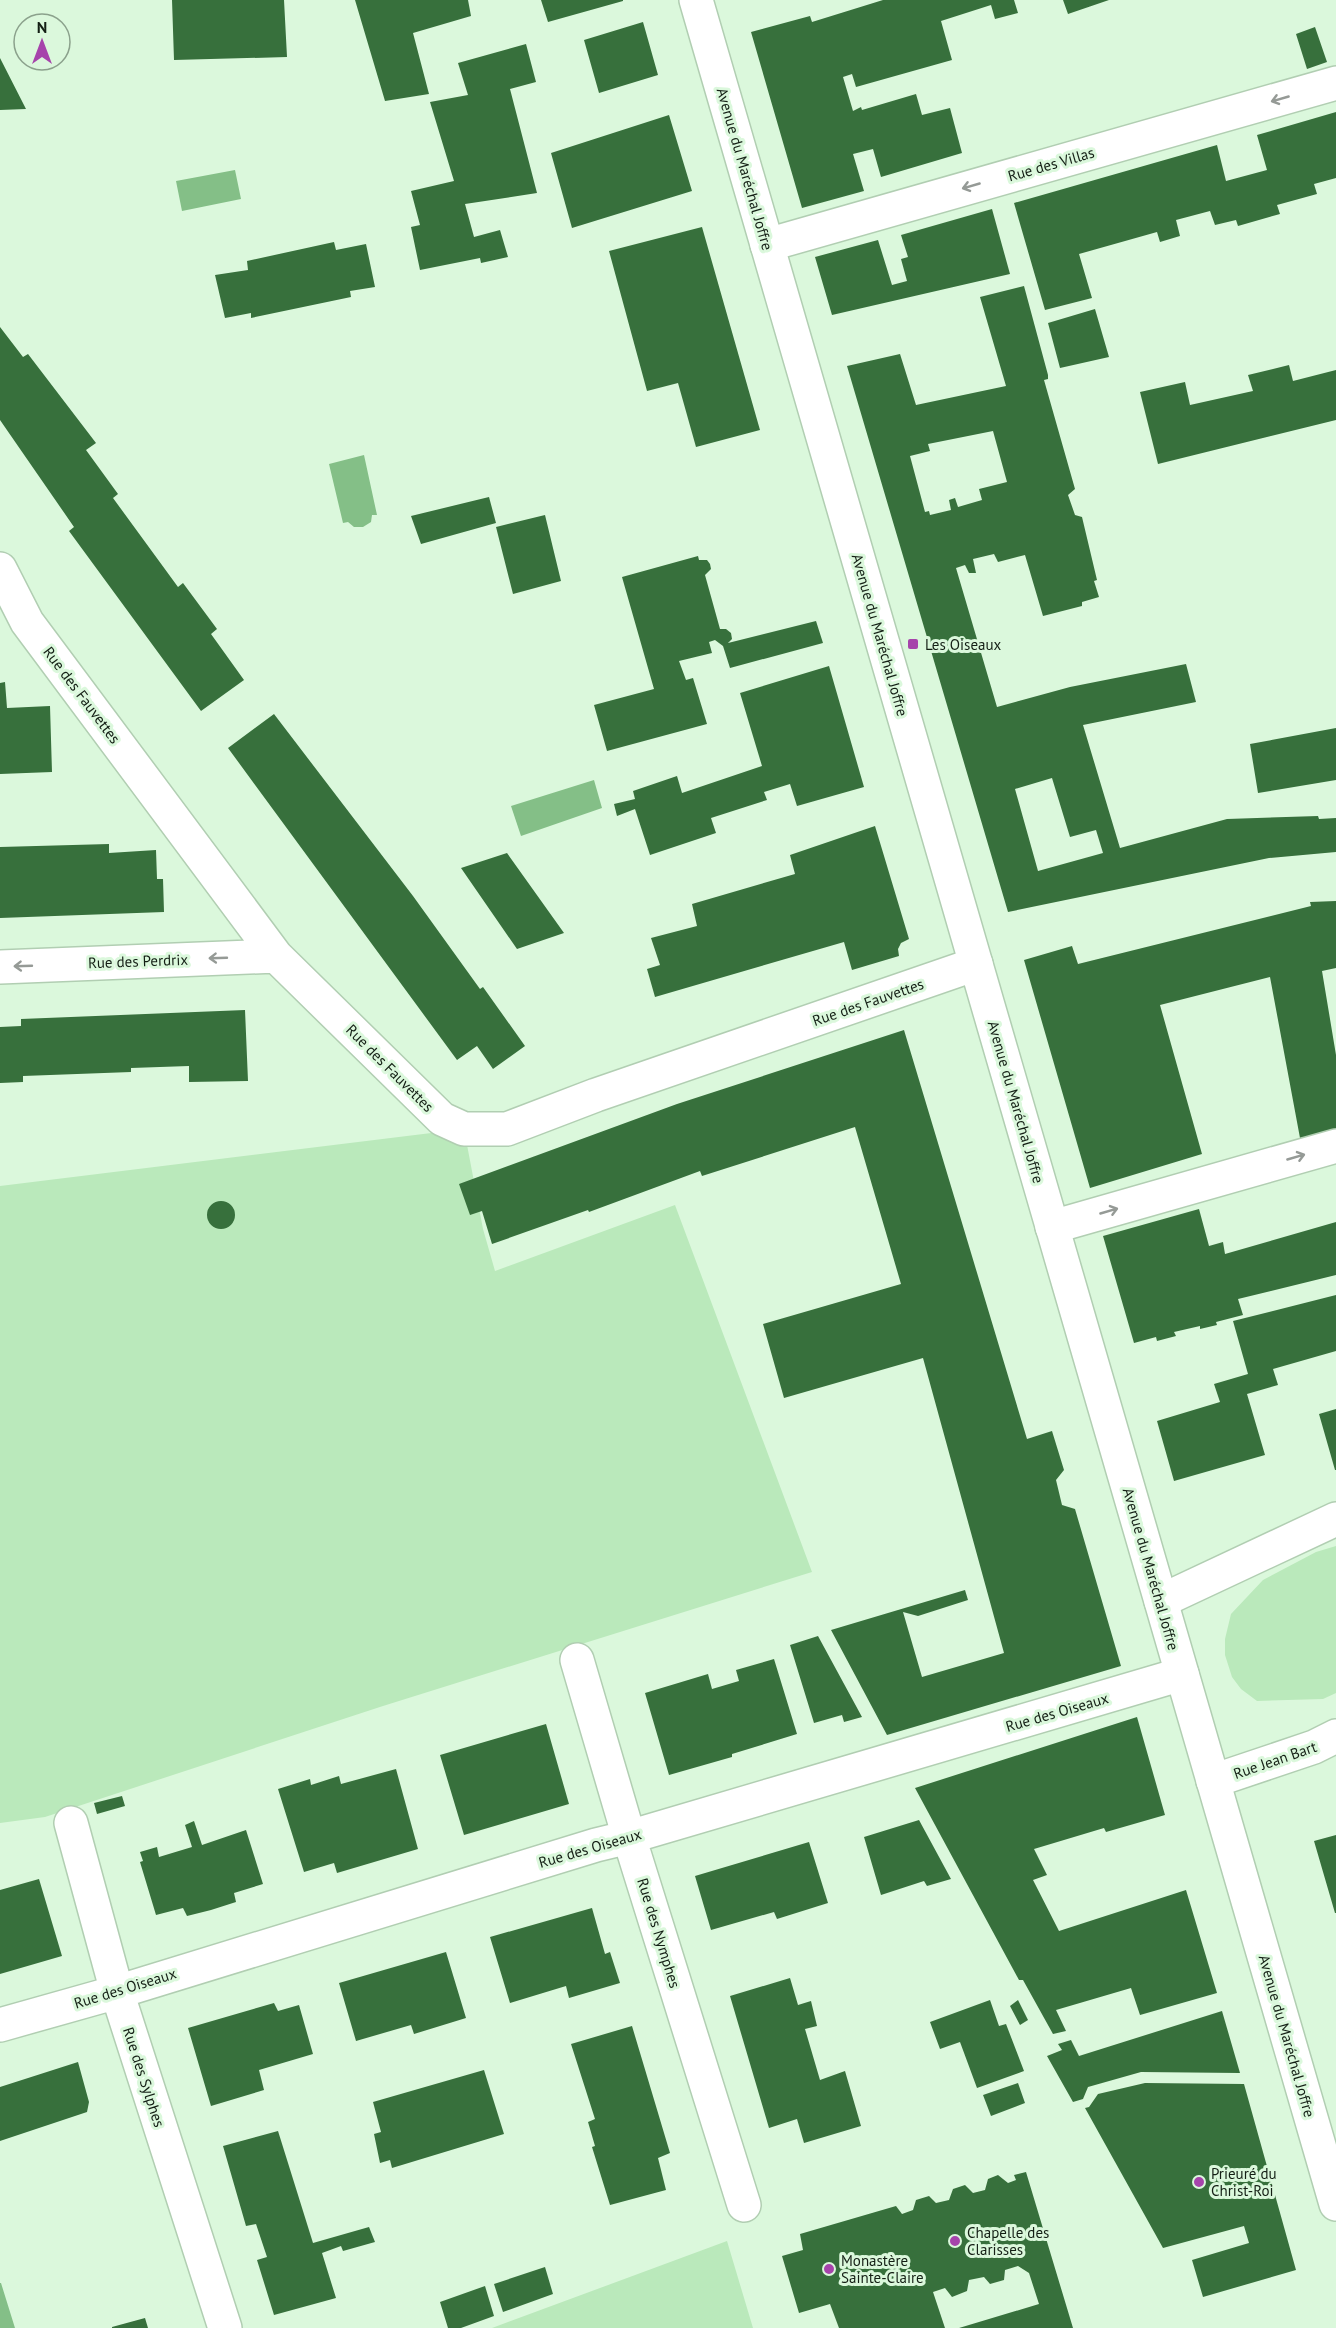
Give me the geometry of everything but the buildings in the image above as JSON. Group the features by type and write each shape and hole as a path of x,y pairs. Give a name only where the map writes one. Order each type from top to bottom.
{"street":[{"name":"Avenue du Maréchal Joffre","path":"696,0 1336,2204"},
{"name":"Rue des Villas","path":"767,245 1336,83"},
{"name":"Rue des Fauvettes","path":"0,569 14,622 276,956 442,1119 464,1129 507,1129 596,1095 976,964"},
{"name":"Rue des Perdrix","path":"0,967 276,956"},
{"path":"1052,1227 1336,1146"},
{"path":"1161,1601 1336,1519"},
{"name":"Rue des Nymphes","path":"577,1660 629,1838 744,2205"},
{"name":"Rue des Oiseaux","path":"0,2025 117,1992 585,1849 629,1838 1182,1674"},
{"name":"Rue Jean Bart","path":"1213,1781 1314,1748 1336,1736"},
{"name":"Rue des Sylphes","path":"71,1823 117,1992 225,2328"}],"shaded area":[{"path":"235,170 241,199 182,211 176,181"},
{"path":"364,455 377,515 372,515 371,522 363,527 354,527 348,522 343,523 329,464"},
{"path":"594,780 602,808 521,836 511,806"},
{"path":"464,1129 483,1229 495,1271 675,1205 812,1572 383,1706 45,1817 0,1823 0,1186"},
{"path":"1336,1546 1336,1693 1323,1699 1257,1701 1241,1689 1232,1677 1225,1655 1225,1639 1231,1614 1263,1580 1316,1552"},
{"path":"727,2241 753,2328 492,2328"},
{"path":"1,2283 15,2328 0,2328"}],"place":[{"name":"Les Oiseaux","path":"913,644"},
{"name":"Prieuré du Christ-Roi","path":"1199,2182"},
{"name":"Chapelle des Clarisses","path":"955,2241"},
{"name":"Monastère Sainte-Claire","path":"829,2269"}]}
